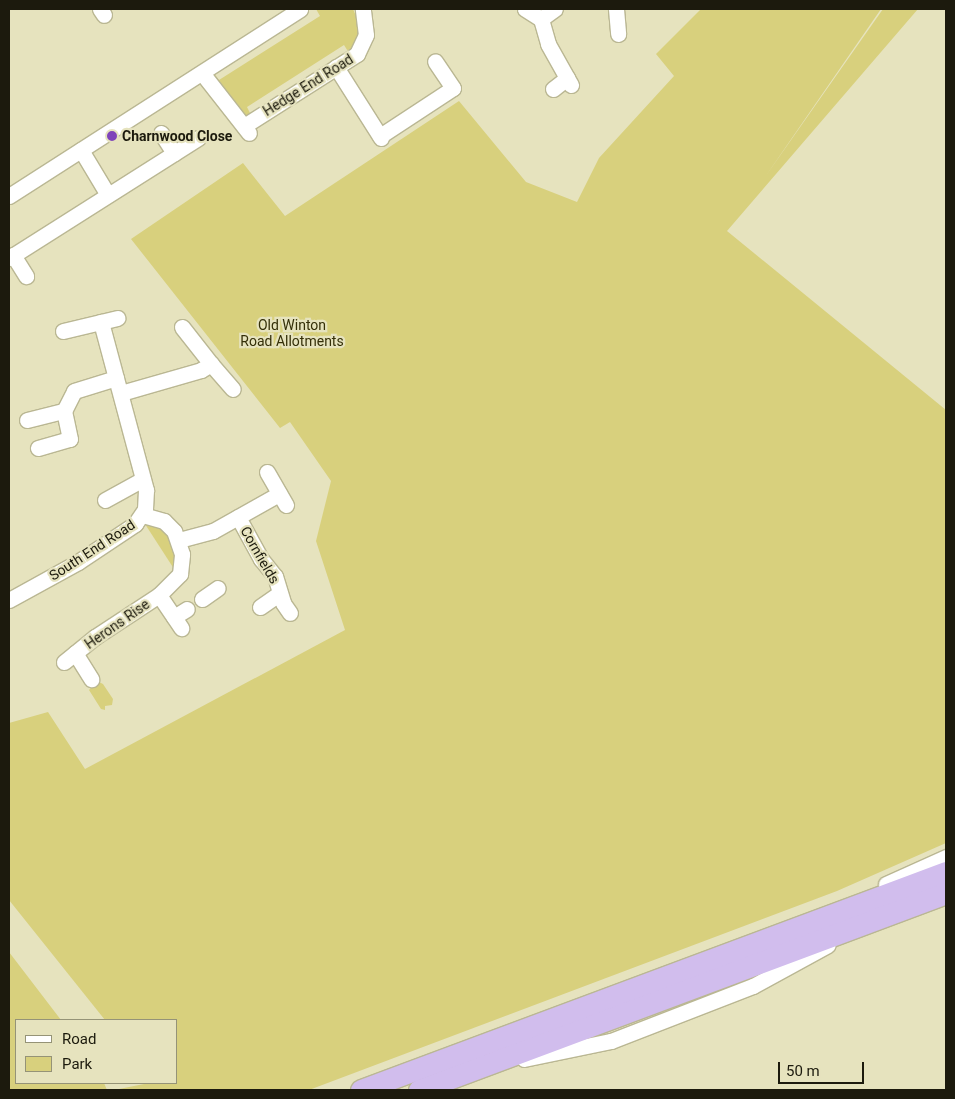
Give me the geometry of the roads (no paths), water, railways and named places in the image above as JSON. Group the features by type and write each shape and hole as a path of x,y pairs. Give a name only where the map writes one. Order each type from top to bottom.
{"highway":[{"path":"361,1090 946,872"},
{"path":"419,1090 946,893"}],"street":[{"path":"9,196 300,9"},
{"name":"Hedge End Road","path":"202,73 247,130 357,54 363,45 366,30 363,9"},
{"path":"526,9 542,19 548,44 569,82 553,89"},
{"path":"542,19 555,9"},
{"path":"616,9 618,34"},
{"path":"336,67 380,137 453,88 435,61"},
{"path":"161,133 174,153"},
{"path":"26,276 11,257 198,138"},
{"path":"81,150 108,195"},
{"path":"63,331 117,318"},
{"name":"South End Road","path":"9,600 78,562 143,515 147,498 143,478 101,322"},
{"path":"182,328 233,389"},
{"path":"38,448 70,439 64,411 68,398 78,388 119,386 201,370 208,360"},
{"path":"27,420 64,411"},
{"name":"Cornfields","path":"179,540 213,531 283,499 267,472"},
{"path":"105,500 143,478"},
{"path":"143,515 164,521 179,540"},
{"name":"Cornfields","path":"238,518 261,559 275,576 280,593 290,613"},
{"name":"Herons Rise","path":"91,679 70,658 94,637 159,595 180,574 182,563 179,540"},
{"path":"202,599 218,588"},
{"name":"Cornfields","path":"260,607 280,593"},
{"name":"Herons Rise","path":"159,595 177,623 187,609"},
{"path":"820,918 946,857"}],"place":[{"name":"Charnwood Close","path":"112,136"}],"park label":[{"name":"Old Winton Road Allotments","path":"292,334"}]}
